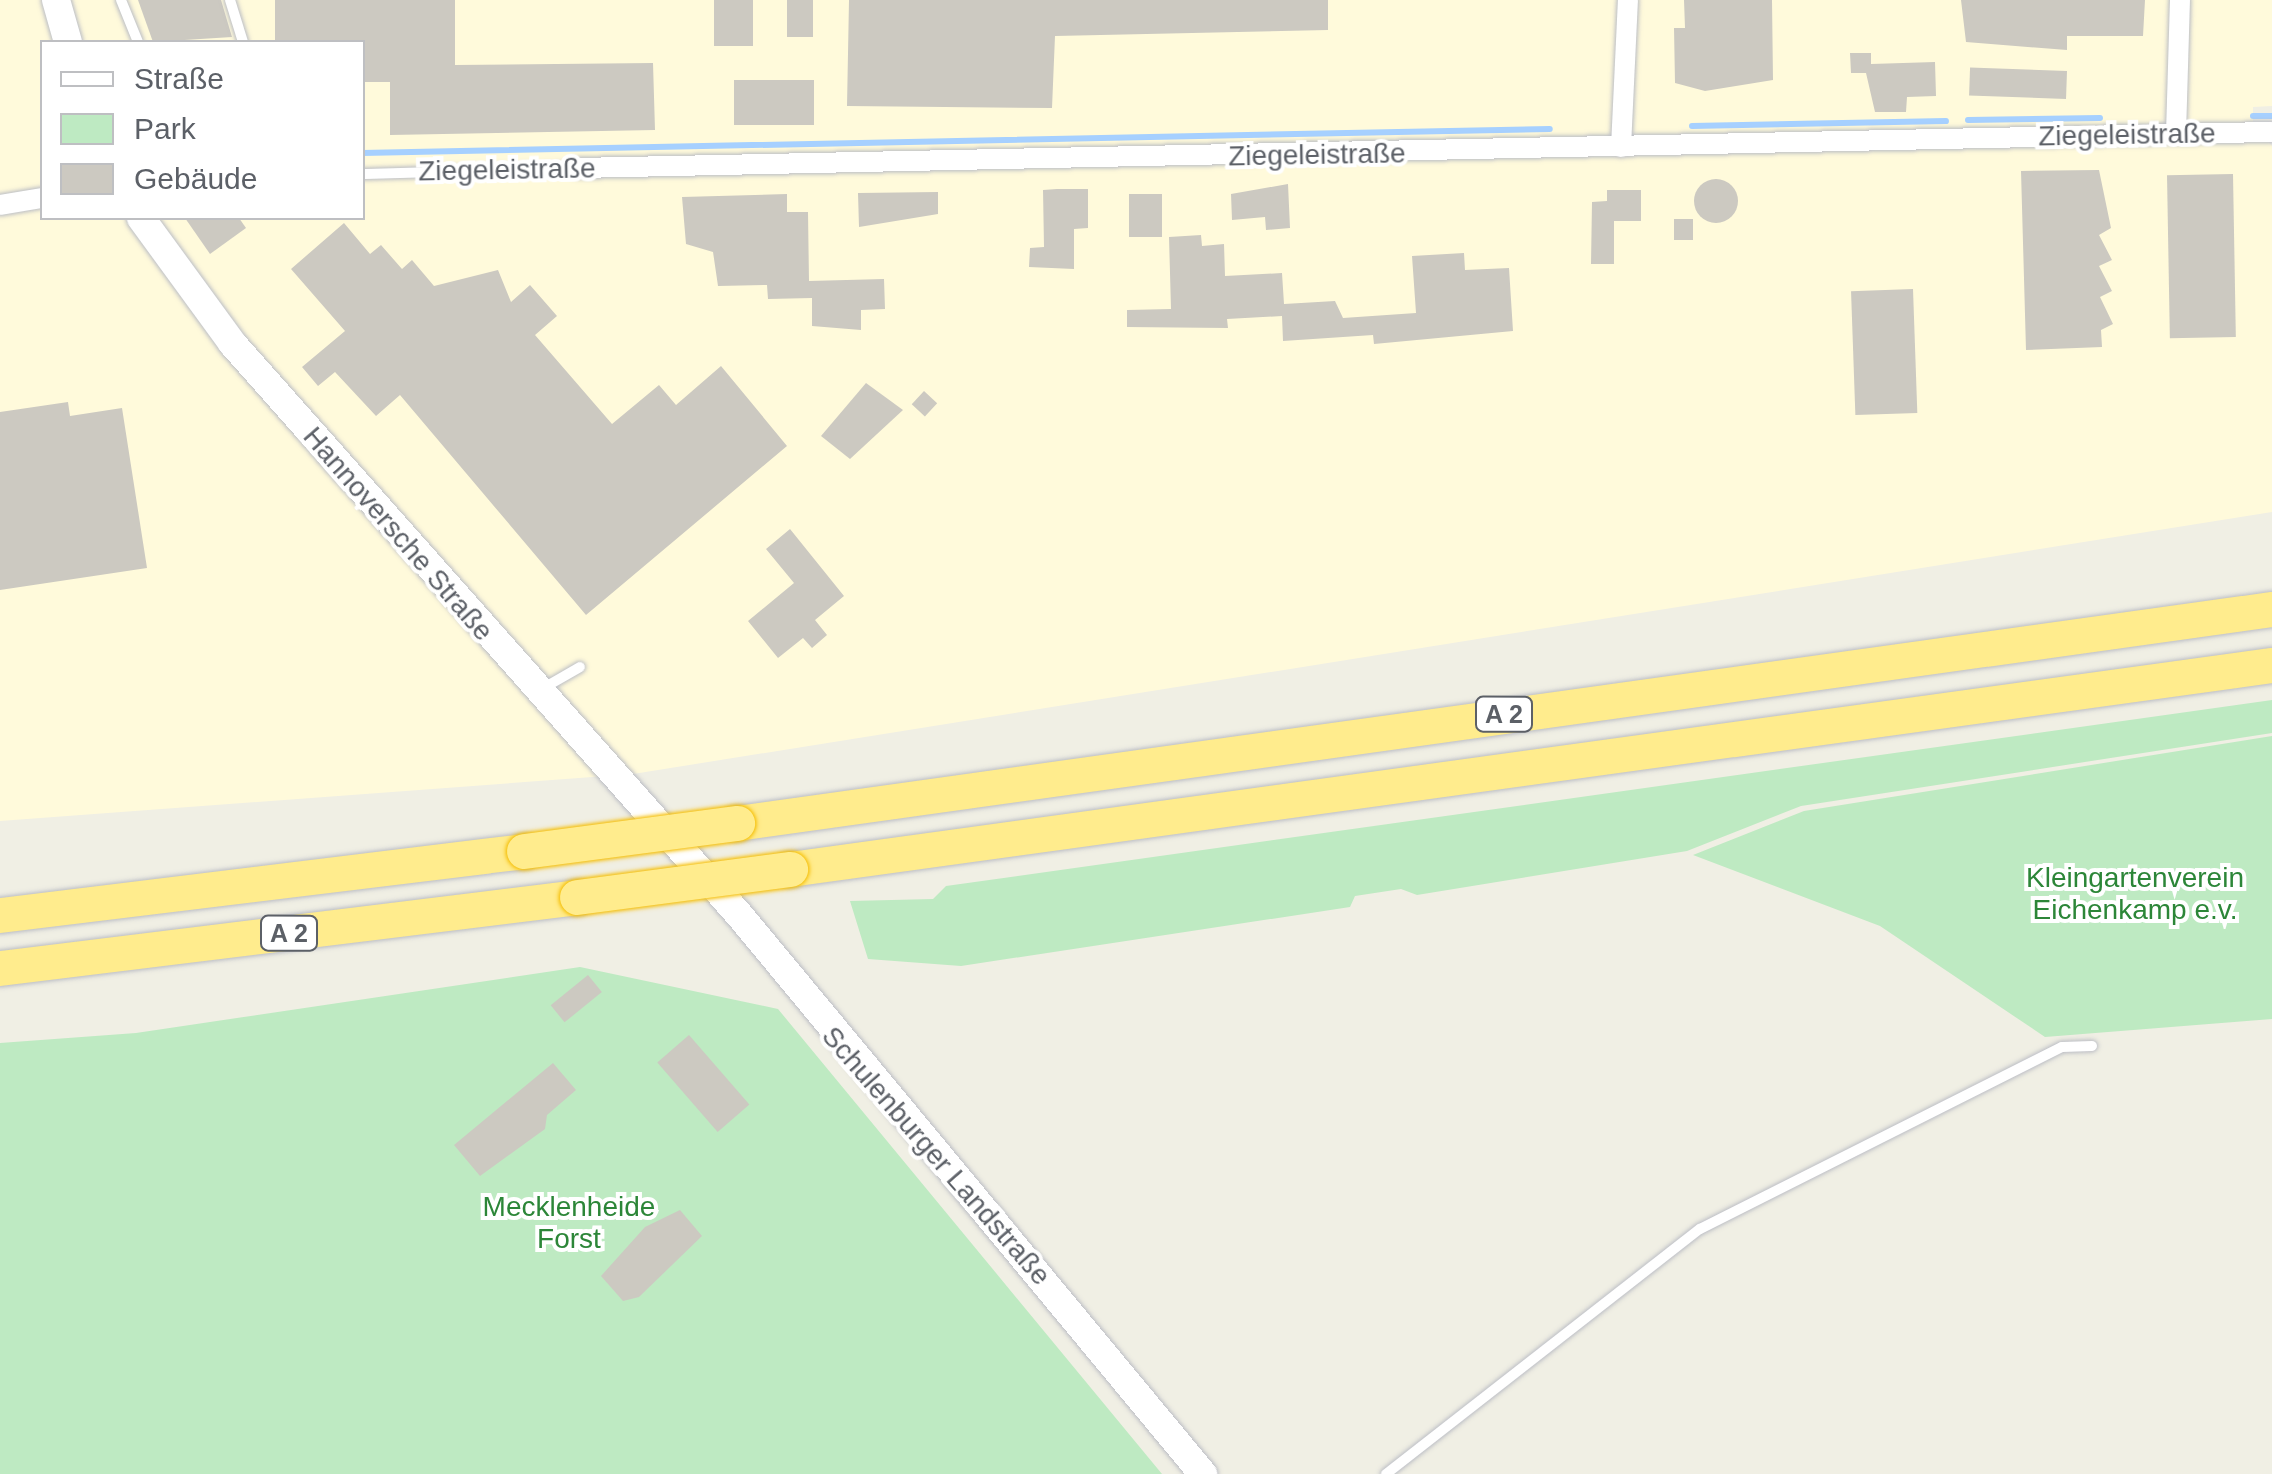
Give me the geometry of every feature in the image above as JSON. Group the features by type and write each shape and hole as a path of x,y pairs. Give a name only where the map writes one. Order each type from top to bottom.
{"highway":[{"name":"A 2","path":"0,915 737,823 2272,609"},
{"name":"A 2","path":"0,968 577,898 2272,665"}],"main road":[{"path":"56,0 67,40"},
{"name":"Hannoversche Straße","path":"142,220 232,343 666,841"},
{"name":"Schulenburger Landstraße","path":"666,841 741,917 1203,1474"}],"street":[{"path":"1621,147 1628,0"},
{"path":"2176,134 2180,0"},
{"name":"Ziegeleistraße","path":"578,168 2272,132"},
{"path":"0,205 40,198"}],"lane":[{"path":"122,0 137,40"},
{"path":"230,0 242,40"},
{"name":"Ziegeleistraße","path":"365,174 578,168"},
{"path":"536,694 580,667"},
{"path":"1386,1474 1700,1229 2062,1047 2092,1046"}],"shaded area":[{"path":"0,0 2272,0 2272,106 2253,107 2253,124 2272,146 2272,512 633,774 0,821"}],"green space":[{"path":"2272,700 2272,733 1801,806 1687,851 1417,895 1401,889 1355,896 1350,907 961,966 868,959 850,901 933,899 946,886"},
{"name":"Kleingartenverein Eichenkamp e.v.","path":"2272,736 2272,1019 2045,1037 1880,926 1693,855 1804,811"},
{"name":"Mecklenheide Forst","path":"580,967 778,1009 1162,1474 0,1474 0,1043 136,1033"}],"building":[{"path":"138,0 221,0 232,37 185,40 152,40"},
{"path":"275,0 455,0 455,65 653,63 655,130 390,135 390,82 365,82 365,40 275,40"},
{"path":"714,0 753,0 753,46 714,46"},
{"path":"787,0 813,0 813,37 787,37"},
{"path":"849,0 1328,0 1328,30 1055,36 1052,108 847,106"},
{"path":"1684,0 1772,0 1773,80 1705,91 1675,83 1674,28 1685,28"},
{"path":"1961,0 2145,0 2143,36 2067,36 2067,50 1966,42"},
{"path":"1850,53 1871,53 1871,64 1935,62 1936,96 1907,97 1906,112 1875,112 1866,73 1851,73"},
{"path":"1970,68 2067,71 2066,99 1969,96"},
{"path":"734,80 814,80 814,125 734,125"},
{"path":"2099,170 2111,228 2099,235 2112,260 2099,266 2112,291 2100,297 2113,324 2101,330 2102,347 2026,350 2021,171"},
{"path":"2233,174 2236,337 2170,338 2167,175"},
{"path":"1716,179 1732,185 1738,201 1732,217 1716,223 1700,217 1694,201 1700,185"},
{"path":"1288,184 1290,228 1266,230 1265,217 1232,220 1231,194"},
{"path":"1088,189 1088,228 1074,229 1074,269 1029,267 1030,248 1044,247 1043,190"},
{"path":"1607,190 1641,190 1641,221 1614,221 1614,264 1591,264 1592,202 1607,201"},
{"path":"938,192 938,214 859,227 858,193"},
{"path":"787,194 787,212 808,212 809,281 884,279 885,309 861,310 861,330 812,326 812,298 768,299 767,285 718,286 713,252 686,244 682,197"},
{"path":"1129,194 1162,194 1162,237 1129,237"},
{"path":"1674,219 1693,219 1693,240 1674,240"},
{"path":"186,220 240,220 246,228 210,254"},
{"path":"344,223 370,254 381,245 402,269 412,260 434,286 498,270 511,302 530,285 557,316 535,335 612,424 659,385 676,405 721,366 787,446 586,615 400,395 376,416 335,372 318,386 302,367 345,331 291,269"},
{"path":"1201,235 1202,246 1224,244 1225,276 1282,273 1284,304 1335,301 1343,318 1416,313 1412,256 1464,253 1465,270 1509,268 1513,331 1374,344 1373,335 1283,341 1282,316 1227,319 1228,328 1127,327 1127,310 1171,309 1169,237"},
{"path":"1913,289 1917,413 1855,415 1851,291"},
{"path":"866,383 903,410 850,459 821,436"},
{"path":"924,391 937,403 925,416 912,404"},
{"path":"68,402 70,416 122,408 147,568 0,590 0,412"},
{"path":"790,529 844,596 815,620 827,635 812,648 803,638 778,658 748,621 794,583 766,549"},
{"path":"588,975 602,992 565,1022 551,1005"},
{"path":"689,1035 749,1104 718,1132 657,1063"},
{"path":"553,1063 576,1090 547,1115 545,1129 480,1176 454,1145"},
{"path":"680,1210 702,1236 639,1297 623,1301 601,1276 645,1227"}],"waterway":[{"path":"2253,116 2272,116"},
{"path":"1968,120 2100,118"},
{"path":"1692,126 1946,121"},
{"path":"365,153 1550,129"}]}
